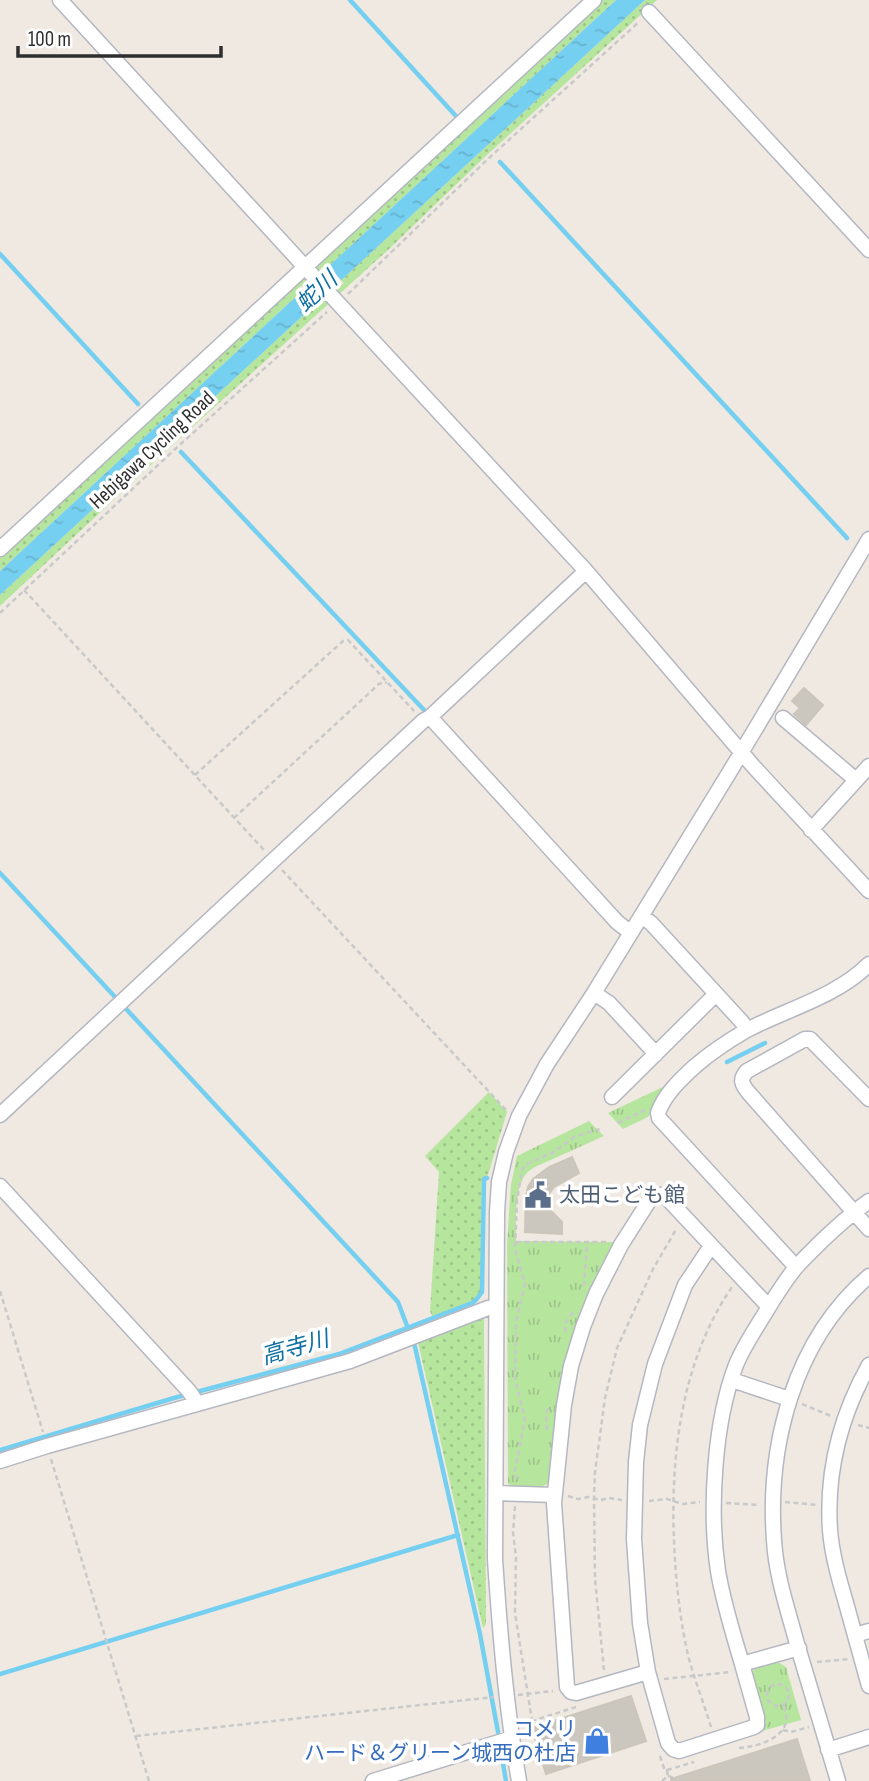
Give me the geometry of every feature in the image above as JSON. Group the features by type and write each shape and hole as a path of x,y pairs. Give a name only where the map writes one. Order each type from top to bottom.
{"street":[{"path":"60,0 586,571 741,751 869,891"},
{"path":"0,549 594,0"},
{"path":"649,12 869,250"},
{"path":"519,1781 512,1738 496,1571 498,1192 506,1152 519,1116 547,1064 631,933 869,539"},
{"path":"0,1115 586,571"},
{"path":"783,718 856,780"},
{"path":"427,719 607,911 631,933"},
{"path":"811,830 869,766"},
{"path":"640,916 651,923 747,1030"},
{"path":"796,1267 689,1152 659,1118 658,1113 660,1106 682,1078 715,1050 747,1030 826,994 867,971"},
{"path":"594,993 609,1003 656,1054"},
{"path":"612,1097 716,995"},
{"path":"869,1099 810,1039 793,1045 747,1071 741,1083 869,1229"},
{"path":"0,1186 190,1391 197,1403"},
{"path":"648,1672 576,1693 567,1687 554,1495 571,1366 593,1302 621,1245 649,1201 659,1194 666,1196 769,1307"},
{"path":"711,1246 685,1285 655,1364 640,1425 636,1462 634,1539 640,1623 648,1672 668,1743 679,1751 750,1730 757,1725 718,1571 715,1525 714,1492 720,1427 736,1365 769,1307 796,1267 869,1201"},
{"path":"838,1781 782,1587 774,1540 776,1459 807,1357 835,1312 869,1276"},
{"path":"0,1461 350,1361 496,1307"},
{"path":"869,1365 843,1420 832,1475 830,1502 830,1531 834,1555 862,1633 869,1686"},
{"path":"732,1380 794,1401"},
{"path":"496,1493 554,1495"},
{"path":"742,1664 799,1648"},
{"path":"828,1750 869,1737"},
{"path":"373,1781 512,1738"}],"path":[{"name":"Hebigawa Cycling Road","path":"0,613 649,12"},
{"path":"195,775 343,641 348,640 390,685 427,719"},
{"path":"234,818 379,684 385,682 390,685"},
{"path":"618,1124 640,1112 652,1110"},
{"path":"519,1481 514,1475 525,1419 515,1379 516,1322 525,1284 516,1254 517,1201 522,1170 525,1165 554,1152 575,1137 600,1129"},
{"path":"604,1671 595,1579 594,1499 605,1398 617,1348 653,1269 686,1218"},
{"path":"516,1242 615,1242 621,1245"},
{"path":"583,1296 587,1242"},
{"path":"713,1733 689,1656 677,1591 674,1501 676,1452 682,1409 698,1357 718,1308 740,1277"},
{"path":"0,1292 149,1781"},
{"path":"567,1336 566,1320 575,1310"},
{"path":"794,1401 838,1419"},
{"path":"547,1432 546,1415 551,1404"},
{"path":"848,1422 869,1428"},
{"path":"554,1495 578,1499 588,1497 627,1500"},
{"path":"642,1501 667,1499 683,1504 708,1502"},
{"path":"785,1502 823,1505"},
{"path":"515,1503 514,1613 532,1721"},
{"path":"719,1503 760,1505"},
{"path":"774,1685 785,1686 791,1691 784,1705 773,1705 768,1699 769,1689 774,1685"},
{"path":"523,1724 584,1704"},
{"path":"783,1730 791,1732 809,1727"},
{"path":"659,1752 663,1769 667,1770 668,1776"},
{"path":"662,1781 668,1776 679,1781"}],"green space":[{"path":"600,0 616,0 0,571 0,558"},
{"path":"645,0 657,0 0,606 0,595"},
{"path":"667,1085 648,1117 623,1129 608,1113"},
{"path":"489,1092 507,1112 488,1175 484,1179 482,1292 472,1303 433,1318 430,1311 439,1172 425,1156"},
{"path":"589,1121 604,1136 530,1170 519,1188 516,1241 615,1242 584,1311 549,1483 535,1488 518,1487 508,1484 507,1244 511,1185 517,1156"},
{"path":"484,1316 486,1624 483,1628 418,1342"},
{"path":"778,1662 786,1667 801,1720 762,1731 766,1722 751,1675 755,1668"}],"water":[{"name":"蛇川","path":"616,0 645,0 0,595 0,571"}],"pier":[{"path":"326,264 344,283 317,307 299,288"}],"building":[{"path":"804,688 823,705 806,725 794,714 800,708 792,701"},
{"name":"太田こども館","path":"572,1157 579,1173 554,1187 548,1201 550,1210 562,1222 562,1234 525,1232 526,1197 533,1179 549,1167"},
{"path":"631,1696 646,1741 546,1774 532,1728"},
{"path":"797,1739 810,1781 671,1781 671,1779"}],"waterway":[{"path":"350,0 455,115"},
{"path":"500,162 847,538"},
{"path":"0,254 138,404"},
{"path":"181,452 425,711"},
{"path":"0,873 398,1302 415,1347 480,1634 498,1732"},
{"name":"高寺川","path":"727,1062 765,1043"},
{"name":"高寺川","path":"0,1450 174,1398 339,1354 472,1303 482,1292 484,1179 487,1178"},
{"path":"0,1674 458,1535"},
{"path":"501,1752 506,1781"}],"place":[{"name":"太田こども館","path":"538,1195"},
{"name":"コメリ ハード＆グリーン城西の杜店","path":"597,1741"}]}
